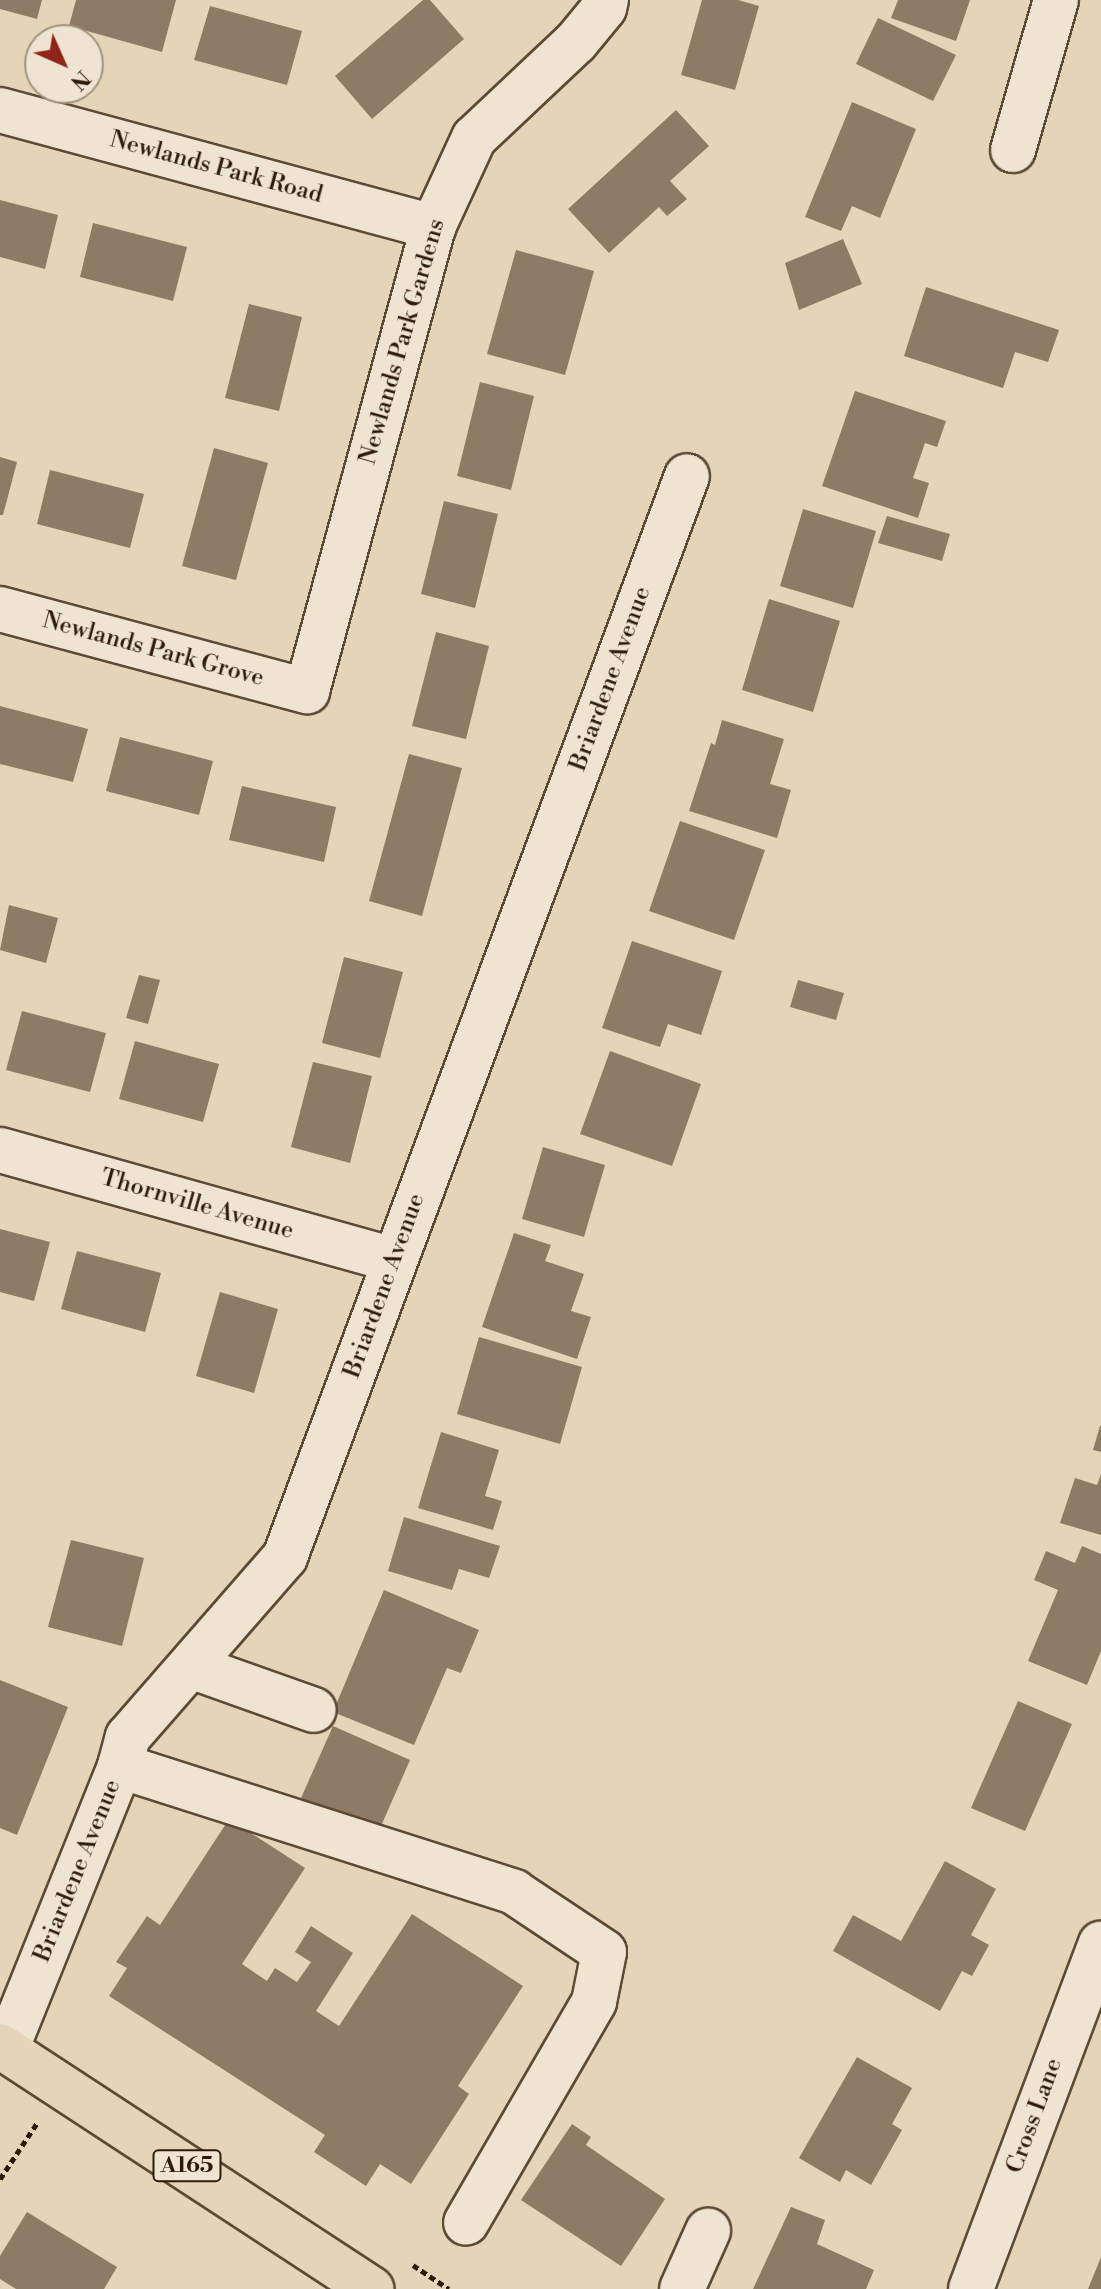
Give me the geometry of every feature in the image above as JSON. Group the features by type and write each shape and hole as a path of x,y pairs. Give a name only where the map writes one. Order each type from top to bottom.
{"main road":[{"name":"A165","path":"3,2048 63,2084 372,2289"}],"street":[{"name":"Newlands Park Gardens","path":"307,691 433,227 474,138 576,42 604,8 606,0"},
{"path":"1013,150 1056,0"},
{"name":"Newlands Park Road","path":"0,110 433,227"},
{"name":"Briardene Avenue","path":"3,2048 120,1766 128,1737 193,1667 285,1557 687,476"},
{"name":"Newlands Park Grove","path":"0,609 307,691"},
{"name":"Thornville Avenue","path":"0,1150 394,1260"},
{"path":"193,1667 314,1710"},
{"path":"120,1766 514,1892 604,1952 594,2002 466,2223"},
{"name":"Cross Lane","path":"971,2289 1097,1968"},
{"path":"682,2289 708,2231"}],"path":[{"path":"0,2179 63,2084"}],"building":[{"path":"0,0 42,0 37,19 0,9"},
{"path":"76,0 176,0 162,52 104,36 104,24 70,24"},
{"path":"423,0 430,0 464,39 372,119 335,76"},
{"path":"702,0 738,0 759,6 735,90 681,75"},
{"path":"898,0 970,0 956,41 891,18"},
{"path":"210,6 302,31 287,85 194,60"},
{"path":"878,18 956,55 933,101 856,64"},
{"path":"852,102 916,129 880,218 852,206 841,231 805,217"},
{"path":"676,110 709,146 670,181 687,199 667,216 659,207 609,253 568,209"},
{"path":"0,200 58,215 45,269 0,257"},
{"path":"93,223 187,247 173,301 80,277"},
{"path":"843,239 862,284 799,310 785,263"},
{"path":"516,250 594,271 565,375 487,354"},
{"path":"926,287 1059,330 1048,362 1015,352 1003,388 904,356"},
{"path":"249,304 302,317 279,411 225,398"},
{"path":"480,382 534,396 511,490 457,476"},
{"path":"855,391 946,421 937,447 925,443 913,478 929,483 918,518 822,486"},
{"path":"214,448 268,463 236,580 182,566"},
{"path":"0,457 17,462 3,515 0,515"},
{"path":"50,470 144,494 130,548 37,524"},
{"path":"444,501 498,514 475,608 421,594"},
{"path":"803,509 876,531 853,608 780,586"},
{"path":"887,516 950,534 942,561 878,543"},
{"path":"769,599 840,621 813,712 742,690"},
{"path":"436,632 489,646 466,739 412,726"},
{"path":"0,706 88,729 73,782 0,764"},
{"path":"722,720 784,739 770,784 791,790 777,838 689,811 711,743 715,745"},
{"path":"120,737 213,761 199,815 106,791"},
{"path":"409,754 462,768 422,916 369,901"},
{"path":"242,786 336,807 324,862 229,840"},
{"path":"680,821 765,850 734,940 649,911"},
{"path":"9,905 58,918 46,963 0,950"},
{"path":"632,941 722,971 701,1035 668,1024 660,1047 602,1028"},
{"path":"344,957 403,972 380,1058 322,1043"},
{"path":"139,975 160,980 148,1024 126,1018"},
{"path":"798,980 844,993 836,1020 790,1007"},
{"path":"22,1011 106,1033 90,1092 6,1070"},
{"path":"135,1041 219,1064 203,1122 119,1099"},
{"path":"610,1051 701,1084 672,1166 580,1134"},
{"path":"313,1062 372,1076 350,1163 291,1147"},
{"path":"543,1147 605,1165 584,1237 522,1219"},
{"path":"0,1229 50,1242 34,1301 0,1292"},
{"path":"514,1233 551,1245 545,1261 584,1274 571,1311 591,1317 577,1359 482,1327"},
{"path":"77,1251 161,1273 145,1332 61,1309"},
{"path":"220,1292 278,1309 254,1393 196,1376"},
{"path":"479,1337 582,1367 560,1444 457,1414"},
{"path":"1101,1426 1101,1452 1093,1450"},
{"path":"441,1432 499,1450 485,1496 502,1501 493,1530 418,1508"},
{"path":"1101,1474 1101,1535 1060,1523 1075,1478 1097,1485"},
{"path":"404,1517 500,1546 489,1578 459,1569 452,1590 388,1571"},
{"path":"71,1540 144,1558 122,1646 48,1627"},
{"path":"1082,1546 1101,1554 1101,1651 1087,1685 1028,1661 1058,1590 1034,1580 1046,1551 1075,1563"},
{"path":"384,1590 479,1630 461,1673 447,1668 414,1745 333,1712"},
{"path":"0,1680 68,1707 17,1835 0,1828"},
{"path":"1018,1701 1072,1724 1025,1831 971,1808"},
{"path":"333,1726 410,1760 378,1833 301,1798"},
{"path":"229,1819 305,1868 242,1964 267,1981 275,1968 297,1982 311,1962 295,1952 311,1926 353,1953 316,2011 339,2026 412,1914 523,1986 458,2086 469,2094 411,2184 380,2164 366,2186 314,2152 325,2135 109,1996 127,1968 116,1962 147,1916 160,1925"},
{"path":"945,1861 996,1889 971,1935 989,1945 972,1976 962,1971 940,2011 833,1951 853,1915 901,1941"},
{"path":"857,2057 912,2088 892,2124 902,2130 871,2185 846,2170 840,2182 799,2158"},
{"path":"572,2124 591,2137 586,2145 665,2199 621,2266 521,2200"},
{"path":"791,2207 825,2220 817,2244 874,2270 866,2289 753,2289"},
{"path":"27,2212 117,2267 104,2289 16,2289 0,2279 0,2256"},
{"path":"1101,2257 1101,2289 1088,2289"}]}
